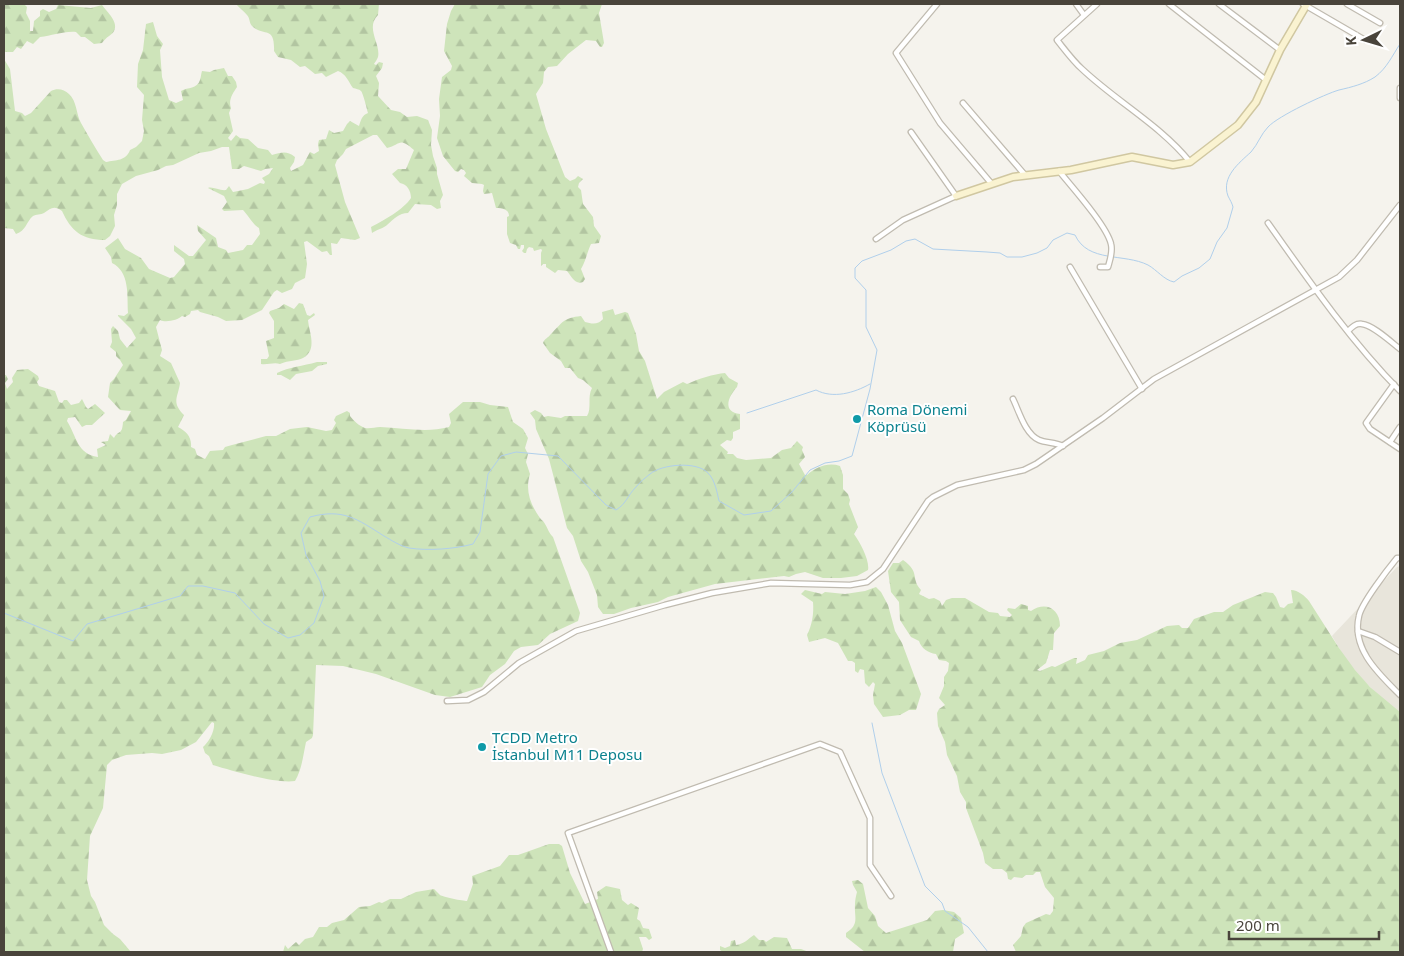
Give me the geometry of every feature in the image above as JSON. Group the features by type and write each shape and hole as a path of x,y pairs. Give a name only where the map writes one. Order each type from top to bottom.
{"street":[{"path":"937,4 896,53 940,123 991,183"},
{"path":"1076,4 1084,15"},
{"path":"1097,4 1057,40 1080,68 1141,116 1190,162"},
{"path":"1169,4 1266,80"},
{"path":"1219,4 1280,50"},
{"path":"876,239 903,220 956,196 1013,177 1059,171 1132,157 1174,165 1190,162 1238,124 1256,102 1280,50 1305,4 1365,40"},
{"path":"1347,4 1380,23"},
{"path":"1400,88 1400,98"},
{"path":"963,103 1025,175"},
{"path":"911,132 956,196"},
{"path":"1059,171 1106,232 1112,252 1108,267 1100,267"},
{"path":"446,701 468,700 484,692 519,663 576,632 666,605 712,593 771,584 850,585 867,582 883,569 933,496 957,485 1024,470 1036,464 1154,380 1339,277 1357,260 1400,204"},
{"path":"1268,223 1348,331 1400,390"},
{"path":"1070,267 1142,389"},
{"path":"1348,331 1356,324 1369,326 1400,349"},
{"path":"1394,384 1366,423 1370,429 1400,449"},
{"path":"1013,399 1030,434 1040,441 1062,446"},
{"path":"1390,442 1400,428"},
{"path":"1400,558 1397,558 1383,575 1359,615 1358,631 1363,652 1376,671 1400,695"},
{"path":"1358,631 1375,637 1400,652"},
{"path":"610,952 568,833 820,744 840,752 853,779 870,818 870,866 891,896"}],"shaded area":[{"path":"1400,566 1400,712 1364,681 1345,658 1332,636"}],"green space":[{"path":"4,4 24,4 27,7 26,13 30,21 30,31 33,31 34,21 40,16 40,11 43,9 49,12 56,9 58,5 91,8 102,5 112,17 115,28 102,43 94,44 76,32 67,32 40,37 33,44 27,41 21,49 17,47 13,52 5,52"},
{"path":"236,4 379,4 378,15 373,25 378,52 378,57 374,64 383,63 376,76 379,83 378,96 391,110 400,112 407,117 417,116 428,120 432,130 431,145 433,156 443,195 440,201 441,208 437,209 431,205 415,204 408,213 399,215 386,226 372,233 371,227 387,218 411,198 408,188 400,183 392,174 398,169 406,169 414,150 402,142 387,148 377,135 373,135 346,149 335,165 345,202 360,238 355,240 341,238 337,244 331,243 332,255 327,251 322,252 307,241 304,242 307,264 305,278 295,283 292,289 282,293 277,290 274,292 262,310 242,320 226,321 198,310 191,311 185,317 182,316 175,320 160,320 156,327 162,350 160,356 171,363 180,383 176,403 184,415 178,427 188,435 191,440 191,447 195,449 197,455 205,459 210,451 223,450 225,447 266,436 276,436 290,429 307,427 326,431 332,430 336,423 334,420 336,416 347,411 354,421 365,428 380,427 424,430 449,427 451,423 449,414 463,402 480,402 508,407 513,422 523,429 528,438 525,448 528,454 526,462 530,474 528,491 531,502 536,513 553,537 580,613 578,621 550,634 538,645 521,647 514,651 505,664 490,675 482,687 450,697 435,695 376,674 343,666 316,665 313,735 306,742 301,767 295,781 266,779 213,765 203,747 213,733 214,723 212,722 196,742 181,750 162,754 126,755 112,760 107,765 103,808 90,836 87,880 91,896 104,925 131,952 4,952 4,375 8,379 5,383 7,389 13,382 12,378 17,370 28,369 38,376 37,382 39,386 55,391 59,402 62,403 64,400 67,400 71,405 79,403 82,399 88,409 95,404 105,413 92,425 82,427 75,417 68,418 67,421 82,449 98,457 97,449 106,445 101,442 108,441 110,434 114,438 121,431 123,422 131,411 120,410 108,397 110,383 123,365 116,356 116,352 110,347 112,342 111,329 113,326 118,331 120,339 127,348 136,338 131,329 118,316 124,316 128,313 125,278 118,267 112,263 111,257 105,248 118,238 125,249 141,258 149,269 170,278 174,277 185,264 184,259 174,251 174,245 189,256 193,256 206,240 198,231 197,225 216,238 218,247 226,250 228,253 243,250 247,245 252,245 260,234 259,228 243,210 224,211 222,209 227,202 224,196 208,188 226,190 229,186 233,192 248,189 260,183 264,184 265,182 262,178 269,174 273,168 261,171 244,166 239,169 232,169 229,147 222,147 199,153 173,165 136,176 122,184 117,194 117,205 114,215 115,226 110,236 105,240 97,240 78,233 69,224 62,211 55,208 43,214 33,216 24,229 16,234 13,229 4,228 4,59 10,69 15,111 25,116 31,113 51,91 63,90 74,100 79,119 103,160 106,162 117,160 126,156 130,150 142,141 144,131 142,120 144,95 137,87 138,64 143,50 146,24 153,22 157,36 163,44 160,50 162,77 169,100 176,103 183,100 181,91 197,85 202,71 210,72 224,68 228,76 232,76 237,87 231,99 229,113 233,131 228,138 231,141 236,135 240,138 248,139 258,148 268,150 272,155 289,153 295,157 290,168 291,171 303,165 310,152 314,154 319,151 319,140 326,139 329,130 334,133 343,131 350,121 359,126 363,116 368,113 364,98 361,91 353,88 341,72 338,71 326,77 322,73 315,74 305,66 300,67 291,60 278,57 274,51 271,35 252,26 248,16"},
{"path":"455,4 602,4 599,13 604,43 602,47 596,41 586,40 568,54 557,66 548,67 544,72 543,83 536,94 546,129 565,177 570,181 578,176 583,179 578,187 581,190 583,204 593,217 594,226 601,236 599,243 591,244 581,269 585,279 583,282 576,281 567,271 558,270 555,273 546,267 546,264 541,266 541,249 534,251 533,248 529,247 526,253 524,253 522,251 524,245 521,245 520,249 518,249 516,245 510,243 507,234 508,212 496,208 492,193 484,194 484,185 472,183 464,176 466,173 464,170 455,171 443,156 437,138 440,116 439,99 442,77 451,70 452,66 444,51 447,24"},
{"path":"299,303 303,304 307,315 310,316 314,313 315,315 308,320 312,341 308,355 301,359 280,364 261,364 261,359 267,359 269,356 266,341 274,338 274,321 269,313 270,311 284,304 294,309"},
{"path":"613,309 615,315 628,313 636,334 639,351 645,361 657,399 664,392 683,382 687,384 716,374 725,373 729,378 738,383 728,404 734,413 740,414 740,429 733,432 731,441 727,440 720,445 728,452 727,454 733,454 737,458 746,460 771,458 782,450 791,448 797,441 803,447 802,450 805,457 799,464 805,475 822,466 840,466 843,475 843,489 848,494 849,504 858,527 854,534 866,557 868,570 857,576 841,578 823,578 805,572 789,577 715,584 614,614 603,614 598,607 597,595 588,572 581,561 573,536 567,528 549,459 536,429 535,420 530,413 535,410 544,417 561,418 565,416 587,416 592,388 578,378 570,368 565,368 561,361 550,353 543,343 567,319 581,316 585,322 597,323 603,319 602,312"},
{"path":"317,362 327,362 327,364 318,366 312,371 296,374 290,380 277,375 277,373 286,369"},
{"path":"903,560 914,572 916,582 921,590 919,594 929,599 934,598 940,601 942,606 946,600 965,598 989,612 998,613 1000,616 1010,617 1012,615 1007,610 1008,608 1015,609 1021,604 1028,606 1028,610 1031,611 1036,608 1046,607 1055,611 1060,626 1054,633 1053,650 1050,650 1046,663 1037,670 1040,671 1052,666 1055,667 1074,658 1077,658 1076,664 1085,660 1088,655 1104,651 1120,643 1137,640 1167,626 1179,625 1182,628 1188,628 1194,619 1214,612 1223,612 1233,605 1265,592 1273,593 1280,607 1284,608 1288,604 1293,603 1291,590 1303,595 1309,601 1355,670 1370,687 1400,712 1400,952 1016,952 1013,945 1021,936 1023,927 1026,923 1046,914 1050,915 1053,911 1054,898 1045,887 1040,872 1026,875 1022,878 1014,877 1011,880 1008,879 1007,873 1002,869 993,869 985,863 966,808 966,802 960,792 957,776 947,755 945,742 938,726 937,713 945,705 939,698 944,686 944,677 948,671 949,663 939,660 936,654 925,650 919,641 911,637 900,620 899,602 891,592 888,571 893,563 899,563"},
{"path":"876,587 888,605 895,631 902,643 921,694 916,710 909,710 900,715 883,717 874,704 875,684 873,682 869,687 865,683 864,670 860,669 858,673 855,671 855,663 848,661 838,643 825,638 809,642 807,635 813,615 813,602 801,594 805,590 822,594 825,592 845,594"},
{"path":"549,844 559,844 562,846 570,873 585,904 598,899 597,892 606,886 620,889 622,900 628,905 631,903 639,908 637,919 643,928 649,929 652,938 649,940 646,937 639,937 643,949 642,952 283,952 285,945 288,949 296,942 299,945 305,939 313,937 319,927 327,927 332,923 344,920 359,907 382,903 390,899 401,899 416,892 434,889 442,896 467,901 473,884 472,876 500,866 509,855 518,855"},
{"path":"858,880 863,884 868,908 875,916 878,926 886,933 927,920 935,911 954,912 961,918 964,933 955,939 953,952 865,952 846,937 846,933 855,924 857,892 852,881"},
{"path":"754,935 759,940 766,942 774,937 787,938 792,949 801,949 809,952 723,952 720,950 720,946 725,948 730,946 731,941 735,940 736,945"}],"waterway":[{"path":"4,613 73,641 87,624 180,596 188,586 203,586 235,593 264,624 288,638 300,635 314,623 324,596 320,581 306,555 301,533 310,517 332,514 349,517 396,543 409,548 441,549 473,544 480,532 488,474 501,456 516,452 558,456 606,505 616,510 623,505 639,483 650,474 671,466 688,465 703,469 708,473 714,483 719,501 744,515 771,511 792,492 810,470 825,463 839,461 852,456 870,389 877,350 866,327 866,290 855,278 855,268 862,261 891,250 906,241 915,239 933,249 1000,253 1007,257 1022,257 1047,248 1053,240 1067,233 1075,235 1081,244 1097,254 1139,261 1174,282 1199,268 1210,259 1217,242 1227,228 1233,207 1226,189 1229,177 1232,171 1251,152 1268,127 1281,117 1332,92 1375,77 1386,66 1400,44"},
{"path":"747,413 816,390 829,394 843,394 870,384"},
{"path":"872,723 882,773 925,886 942,903 945,911 968,927 988,952"}],"place":[{"name":"Roma Dönemi Köprüsü","path":"857,419"},
{"name":"TCDD Metro İstanbul M11 Deposu","path":"482,747"}]}
